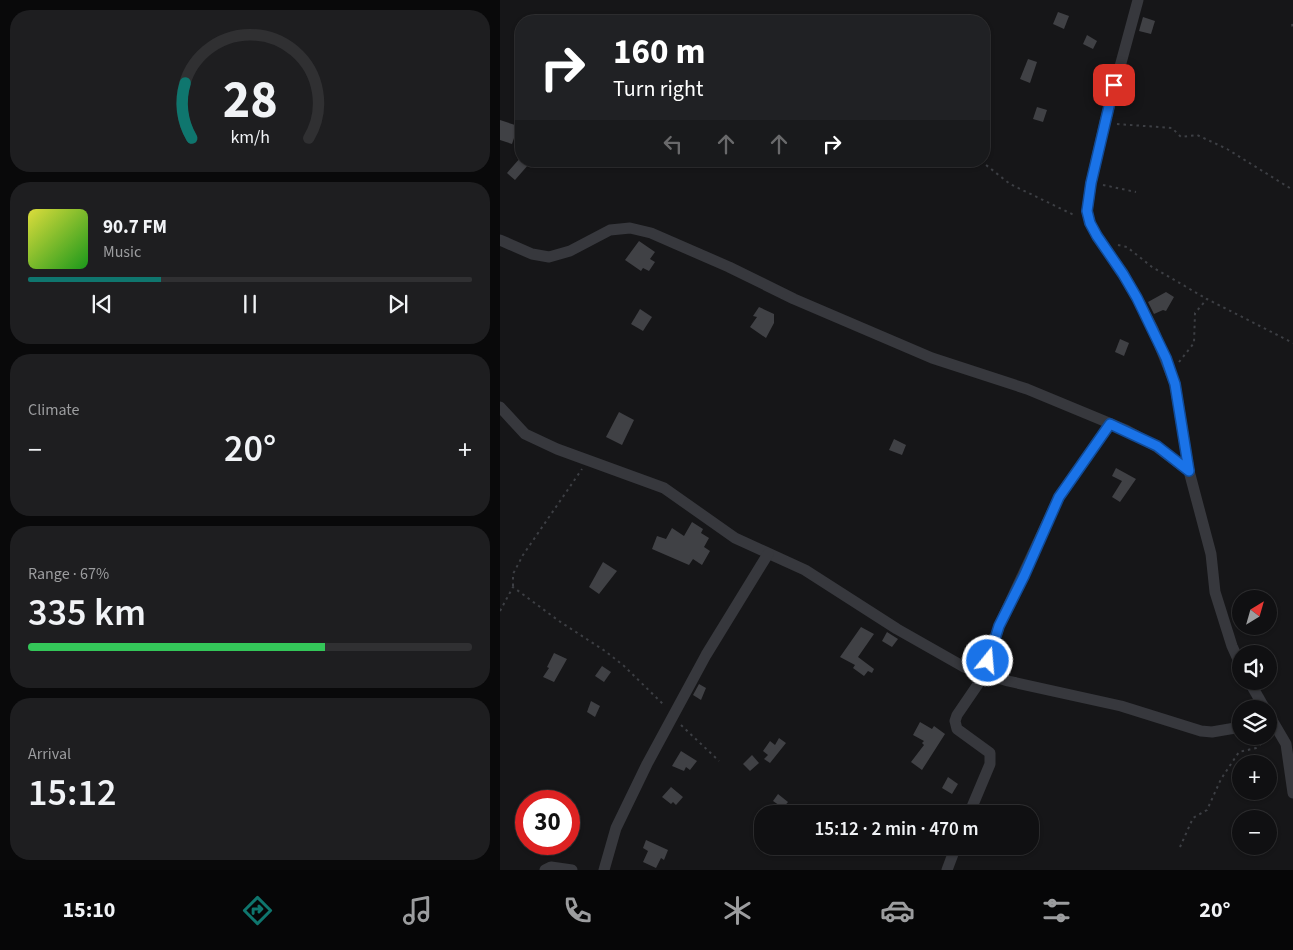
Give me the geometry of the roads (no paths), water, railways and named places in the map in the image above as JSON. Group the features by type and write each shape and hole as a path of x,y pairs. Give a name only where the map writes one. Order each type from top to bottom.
{"street":[{"path":"1138,0 1105,122 1091,183 1087,211 1090,223 1097,236 1137,298 1156,336 1175,384 1189,471 1211,554 1215,592 1220,613 1232,646"},
{"path":"500,240 532,254 549,257 558,256 577,248 610,230 630,228 646,232 722,263 794,299 932,358 1028,389 1110,424 1157,446 1189,471"},
{"path":"500,407 525,434 588,461 664,488 719,528 746,544 805,570 946,658 964,667 984,674 1121,706 1202,731 1212,732 1232,729"},
{"path":"973,805 990,764 990,753 961,733 955,721 961,708 984,674 999,626 1024,576 1059,497 1110,424"},
{"path":"604,870 616,828 646,764 706,655 768,554"},
{"path":"1277,728 1290,744 1293,793"},
{"path":"946,870 952,855"},
{"path":"545,870 551,867 572,870"}]}
